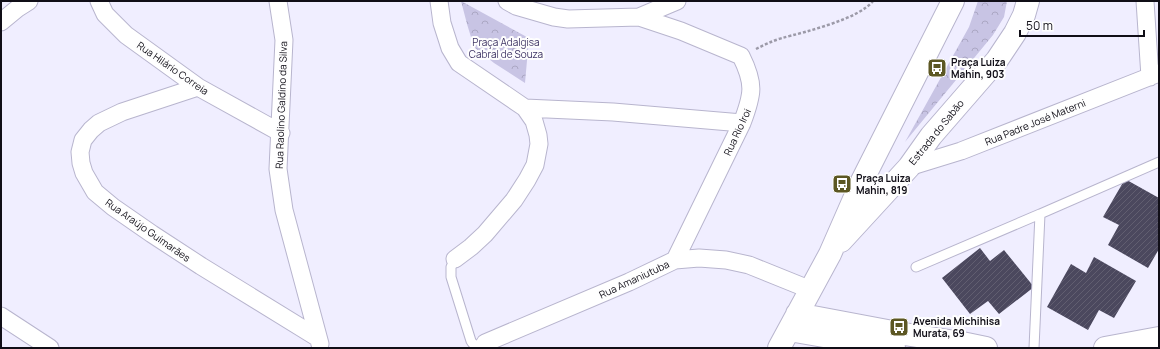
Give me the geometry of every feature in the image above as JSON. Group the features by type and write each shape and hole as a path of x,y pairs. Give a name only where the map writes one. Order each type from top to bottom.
{"street":[{"path":"1,22 29,1"},
{"name":"Rua Hilário Correia","path":"99,1 105,14 126,35 198,87 281,133"},
{"name":"Rua Raolino Galdino da Silva","path":"278,1 284,40 281,133 278,168 284,210 319,343"},
{"path":"439,1 442,23 450,48 459,63 525,108 534,121 539,144 535,165 514,200 486,234 455,259"},
{"path":"507,1 516,6 553,9 568,19 639,17 681,31 740,56"},
{"path":"639,17 677,1"},
{"name":"Estrada do Sabão","path":"788,330 830,254 862,181 953,1"},
{"name":"Estrada do Sabão","path":"830,254 907,168 931,136 1001,55 1012,39 1024,15 1028,1"},
{"path":"1145,1 1154,75"},
{"name":"Rua Rio Iroi","path":"675,260 742,123 750,103 751,87 748,73 740,56"},
{"name":"Rua Padre José Materni","path":"907,168 961,151 1154,75"},
{"name":"Rua Araújo Guimarães","path":"198,87 122,112 99,123 83,140 80,152 84,173 95,192 113,207 319,343"},
{"path":"525,108 613,112 742,123"},
{"path":"882,140 880,150 882,164 884,167 894,172 907,168"},
{"name":"Rua Amaniutuba","path":"485,344 629,282 675,260 699,258 726,260 814,283"},
{"path":"814,283 829,313 847,323"},
{"path":"1,316 50,348"},
{"path":"788,330 847,323 986,348"},
{"path":"788,330 894,348"},
{"path":"1105,348 1159,338"}],"lane":[{"path":"916,267 1159,162"},
{"path":"1034,348 1040,214"},
{"path":"455,259 451,267 451,277 471,341 475,345 485,344"}],"path":[{"path":"740,56 770,42 858,14 873,1"}],"green space":[{"name":"Praça Adalgisa Cabral de Souza","path":"461,1 529,38 525,83 494,63 474,47"},
{"path":"978,1 1007,1 1004,17 993,35 905,142 969,27"}],"building":[{"path":"1125,179 1159,198 1159,249 1148,268 1108,245 1119,225 1103,217"},
{"path":"980,248 990,261 1004,250 1034,287 999,314 988,301 970,314 942,278"},
{"path":"1094,257 1136,281 1114,318 1099,310 1088,330 1047,307 1071,264 1086,273"}],"place":[{"name":"Praça Luiza Mahin, 903","path":"937,68"},
{"name":"Praça Luiza Mahin, 819","path":"842,184"},
{"name":"Avenida Michihisa Murata, 69","path":"899,327"}]}
